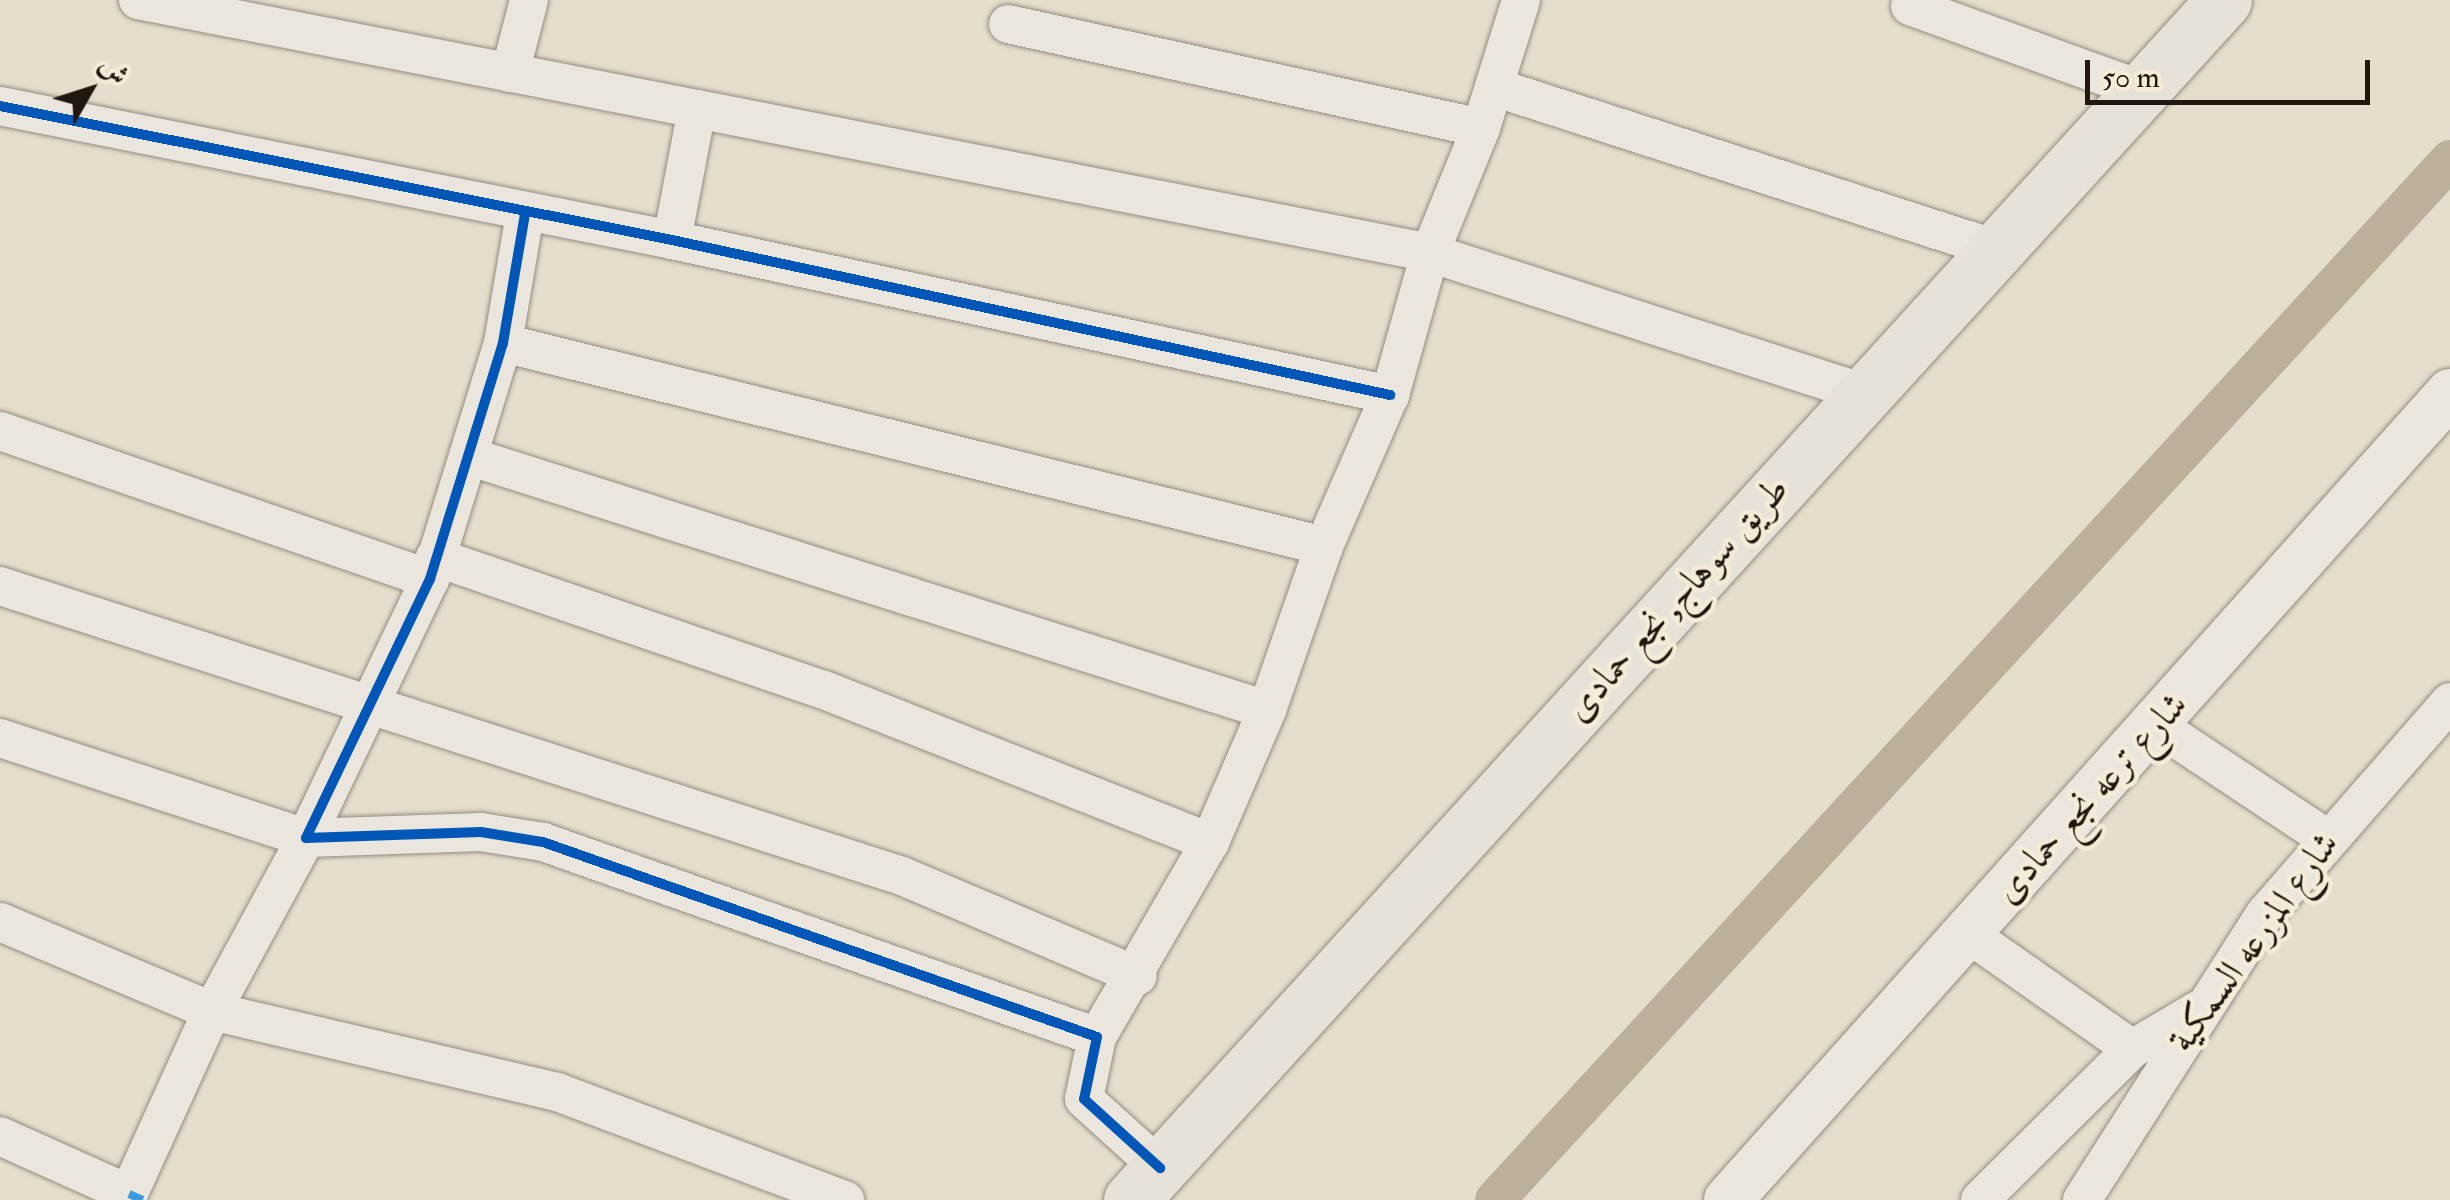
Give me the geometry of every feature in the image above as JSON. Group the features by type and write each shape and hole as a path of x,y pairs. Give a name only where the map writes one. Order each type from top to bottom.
{"main road":[{"name":"طريق سوهاج, نجع حمادى","path":"1145,1184 2224,0"}],"street":[{"path":"138,0 1430,252 1864,394"},
{"path":"510,73 528,0"},
{"path":"1145,1184 1084,1099 1097,1037 1138,976 1210,842 1267,710 1324,546 1390,395 1430,252 1481,128 1521,0"},
{"path":"1910,6 2142,90"},
{"path":"1008,24 1481,128"},
{"path":"1494,87 1996,249"},
{"path":"0,106 525,214 672,240 1390,395"},
{"path":"672,240 697,109"},
{"path":"0,1136 127,1197 212,1011 306,838 433,568 503,343 525,214"},
{"path":"503,343 1324,546"},
{"name":"شارع ترعه نجع حمادى","path":"1728,1200 1970,935 2450,393"},
{"path":"0,431 824,690 1210,842"},
{"path":"468,456 1267,710"},
{"path":"0,586 368,708 902,876 1138,976"},
{"name":"شارع المزرعه السمكية","path":"2082,1200 2202,1008 2326,838 2450,702"},
{"path":"2156,725 2326,838"},
{"path":"0,738 306,838 482,832 543,842 1097,1037"},
{"path":"0,922 212,1011 557,1092 845,1200"},
{"path":"1970,935 2132,1049"},
{"path":"1980,1200 2132,1049 2202,1008"}],"waterway":[{"path":"1495,1200 2450,160"}],"marked path":[{"path":"129,1194 143,1200"}],"cycle path":[{"path":"0,106 672,240 1390,395"},
{"path":"525,214 503,343 430,579 306,838 481,832 543,842 1097,1037 1084,1099 1160,1168"}]}
